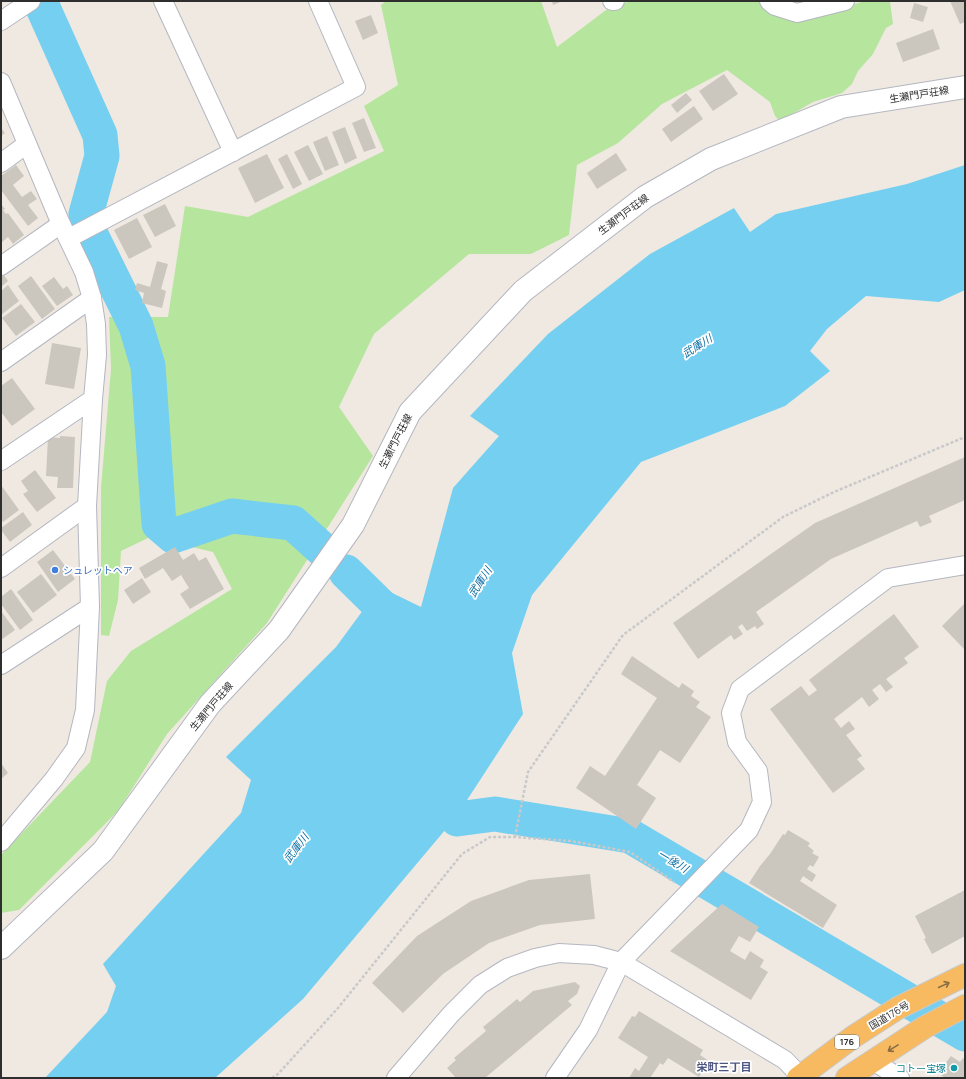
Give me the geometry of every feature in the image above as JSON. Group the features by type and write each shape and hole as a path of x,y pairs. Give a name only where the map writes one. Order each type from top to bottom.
{"highway":[{"name":"国道176号","path":"800,1078 853,1037 898,1008 965,975"},
{"path":"847,1078 925,1027 958,1009"}],"main road":[{"name":"生瀬門戸荘線","path":"1,947 103,851 210,704 279,630 352,525 410,412 523,291 644,197 711,159 841,106 965,87"}],"street":[{"path":"1,21 31,1"},
{"path":"163,1 233,152"},
{"path":"1,266 233,152 356,87 318,1"},
{"path":"769,1 775,6 797,12 845,1"},
{"path":"1,82 27,144 76,230 84,272 92,298 96,324 97,355 87,506 90,607 85,710 76,748 54,779 1,842"},
{"path":"1,164 27,144"},
{"path":"1,362 92,298"},
{"path":"1,461 93,399"},
{"path":"1,568 87,506"},
{"path":"555,1078 588,1030 621,962 749,830 762,802 758,771 737,742 731,713 740,689 888,578 965,565"},
{"path":"1,665 90,607"},
{"path":"396,1078 452,1013 480,985 507,968 535,958 559,953 594,955 621,962 785,1060 800,1078"},
{"path":"873,1061 900,1078"}],"path":[{"path":"515,836 528,772 623,635 783,517 834,492 965,437"},
{"path":"272,1078 278,1074 338,1008 462,854 490,837 515,836 571,841 630,852 692,889"}],"green space":[{"path":"386,1 541,1 557,47 606,10 630,1 759,1 764,5 801,20 865,1 890,1 893,24 886,28 873,54 858,71 852,84 842,93 813,102 780,121 775,116 770,102 727,70 662,104 618,143 577,165 569,235 531,254 469,254 374,334 339,407 373,456 267,623 167,734 118,811 19,910 1,913 1,855 90,762 107,681 131,651 232,589 213,552 150,537 121,551 118,600 109,636 101,635 101,488 111,369 109,317 168,317 185,206 248,217 384,151 364,106 398,85 381,5"}],"water":[{"name":"武庫川","path":"965,165 965,290 939,302 866,296 827,329 810,351 830,371 785,406 641,462 532,595 512,653 523,714 456,817 303,999 215,1078 45,1078 107,1012 116,986 103,964 241,813 251,780 226,757 336,647 380,587 421,607 453,488 499,436 470,416 548,334 650,254 734,208 750,232 776,214 907,184"}],"building":[{"path":"552,1 563,1 553,5"},
{"path":"950,1 965,1 965,22 960,24"},
{"path":"914,3 928,7 923,22 910,18"},
{"path":"371,15 378,33 363,40 355,21"},
{"path":"933,29 940,49 903,62 896,43"},
{"path":"724,74 738,94 713,111 699,91"},
{"path":"686,93 692,100 677,113 671,105"},
{"path":"694,106 703,119 671,142 662,129"},
{"path":"364,118 376,148 364,152 352,123"},
{"path":"345,127 357,158 345,164 332,132"},
{"path":"1,128 5,133 1,136"},
{"path":"327,136 339,165 325,171 313,142"},
{"path":"308,145 323,174 309,181 294,152"},
{"path":"616,153 627,170 597,189 587,173"},
{"path":"267,154 284,188 255,203 238,168"},
{"path":"287,154 302,184 293,189 278,159"},
{"path":"16,165 24,176 13,185 22,197 31,191 37,199 28,205 38,218 28,226 1,190 1,176"},
{"path":"1,204 5,209 3,210 6,214 8,213 24,235 13,244 8,237 1,243"},
{"path":"165,204 176,226 155,237 143,215"},
{"path":"137,218 152,247 129,259 114,230"},
{"path":"157,261 168,264 161,289 166,291 162,308 142,303 144,293 135,290 137,283 150,287"},
{"path":"4,275 8,281 1,287 1,277"},
{"path":"31,276 55,309 42,319 18,286"},
{"path":"54,277 63,289 67,286 73,295 57,306 42,286"},
{"path":"8,285 19,301 1,315 1,291"},
{"path":"21,304 35,322 16,336 2,318"},
{"path":"52,343 81,348 74,389 45,384"},
{"path":"12,378 35,409 12,426 1,412 1,386"},
{"path":"60,436 75,437 73,488 57,488 58,477 46,476 48,437 60,438"},
{"path":"965,457 965,500 929,516 932,522 920,527 917,521 831,559 756,612 764,624 757,629 755,626 747,631 742,624 738,627 743,634 734,640 731,635 698,659 673,623 815,523"},
{"path":"35,470 56,498 37,512 23,494 28,491 21,481"},
{"path":"1,485 19,510 3,522 1,519"},
{"path":"23,512 32,525 10,542 1,528"},
{"path":"175,547 183,560 194,553 199,561 206,557 224,589 190,609 180,594 189,588 181,575 172,581 163,568 145,579 139,568"},
{"path":"53,550 75,579 58,592 37,562"},
{"path":"41,574 57,595 33,613 17,592"},
{"path":"142,578 151,592 133,604 124,590"},
{"path":"11,589 33,620 20,630 1,604 1,597"},
{"path":"965,603 965,650 942,626"},
{"path":"1,611 15,630 1,640"},
{"path":"894,614 919,647 904,658 908,663 886,679 893,687 886,692 880,684 872,690 879,699 869,707 862,697 834,719 841,728 849,721 855,729 846,735 862,756 857,759 865,769 833,793 770,709 801,686 809,696 817,690 809,680"},
{"path":"632,656 679,688 682,683 694,691 691,696 700,702 696,707 711,717 680,763 660,750 637,785 656,798 636,829 576,788 590,766 605,776 657,698 621,674"},
{"path":"1,763 8,773 1,779"},
{"path":"788,830 810,843 808,846 814,851 812,853 819,857 813,867 810,865 807,869 816,875 812,882 803,876 800,881 837,905 823,928 749,883 783,834 785,835"},
{"path":"590,874 595,919 540,925 489,943 443,974 403,1013 372,983 417,936 471,901 529,880"},
{"path":"965,890 965,936 932,954 915,916"},
{"path":"722,904 759,927 750,942 739,936 730,951 745,960 750,951 764,960 760,967 768,972 751,1000 670,951"},
{"path":"575,982 580,986 577,994 568,1001 572,1005 485,1078 456,1078 447,1068 456,1060 454,1058 486,1031 483,1027 517,999 520,1002 533,991"},
{"path":"639,1011 703,1050 700,1055 709,1061 699,1077 668,1058 663,1065 660,1063 650,1078 629,1078 635,1068 639,1071 648,1057 618,1038 632,1016 635,1017"},
{"name":"コトー宝塚","path":"951,1056 960,1062 963,1058 965,1060 965,1078 945,1078 938,1073"}],"waterway":[{"path":"40,1 100,135 102,156 86,214 91,235 136,326 148,366 159,524 173,536 232,516 293,523 323,550"},
{"path":"346,572 407,632"},
{"name":"一後川","path":"423,782 457,819 495,814 630,836 965,1034"}],"place":[{"name":"シュレットヘア","path":"55,570"},
{"name":"コトー宝塚","path":"954,1068"}],"district":[{"name":"栄町三丁目","path":"724,1067"}]}
